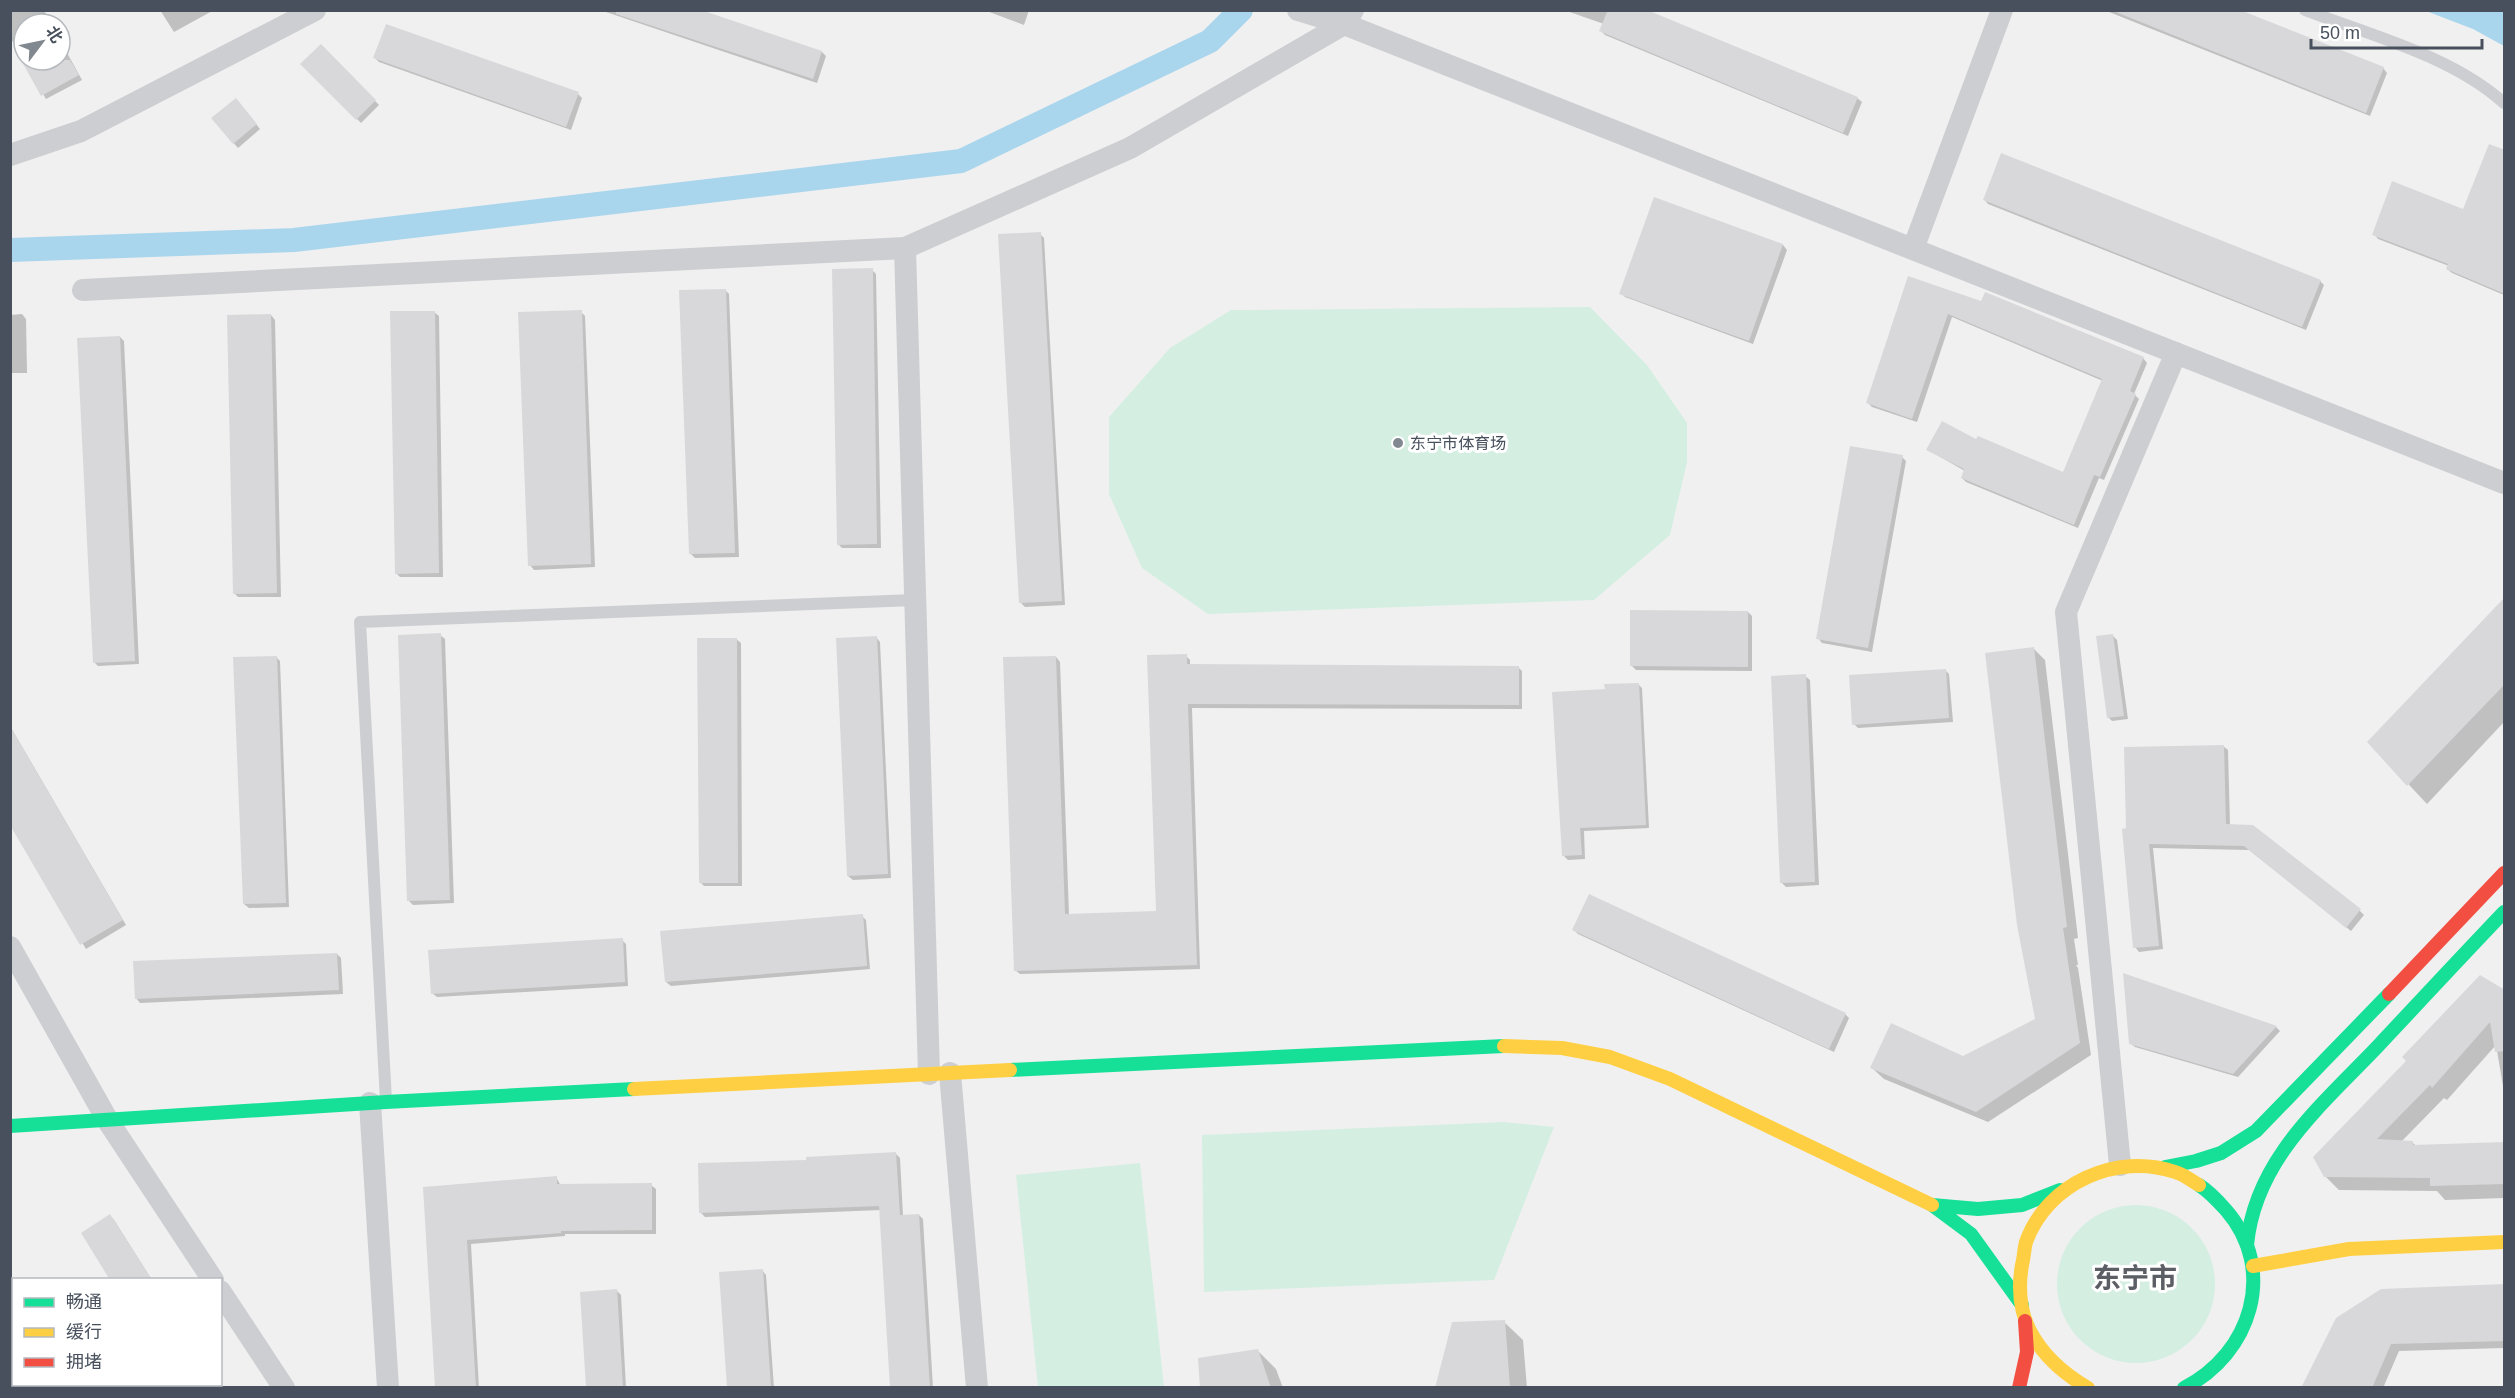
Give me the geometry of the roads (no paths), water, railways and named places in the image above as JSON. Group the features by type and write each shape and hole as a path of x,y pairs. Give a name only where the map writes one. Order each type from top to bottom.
{"main road":[{"path":"1932,1205 1978,1209 2022,1205 2062,1190 2093,1171 2129,1163 2165,1167 2197,1162 2225,1154 2250,1137 2269,1120 2505,873"},
{"path":"2247,1245 2248,1224 2256,1195 2270,1168 2289,1140 2505,912"},
{"path":"10,1126 378,1103 1489,1045 1562,1048 1610,1057 1670,1079 1932,1205 1971,1234 2023,1306"},
{"path":"2165,1167 2198,1181 2226,1205 2244,1234 2253,1266 2252,1300 2242,1332 2208,1388"},
{"path":"2019,1388 2027,1352 2019,1285 2023,1249 2038,1216 2062,1190"},
{"path":"2253,1266 2349,1249 2505,1242"},
{"path":"2025,1321 2043,1353 2069,1378 2088,1388"},
{"path":"2184,1388 2198,1382 2223,1360"}],"street":[{"path":"10,155 81,131 315,10"},
{"path":"1913,249 2002,10"},
{"path":"1303,12 1349,17 1913,249 2505,483"},
{"path":"83,290 905,248 1130,148 1349,17"},
{"path":"905,248 914,600 939,1073 977,1388"},
{"path":"2120,1166 2067,612 2176,353"},
{"path":"10,947 108,1121 212,1278"},
{"path":"378,1103 388,1388"},
{"path":"222,1295 284,1388"}],"lane":[{"path":"2305,10 2448,64 2488,88 2505,102"},
{"path":"378,1103 360,622 914,600"}],"water":[{"path":"2426,11 2504,11 2504,46 2473,29"}],"waterway":[{"path":"10,250 294,240 961,161 1210,41 1241,10"}],"place":[{"name":"东宁市体育场","path":"1398,443"}],"district":[{"name":"东宁市","path":"2135,1278"}]}
